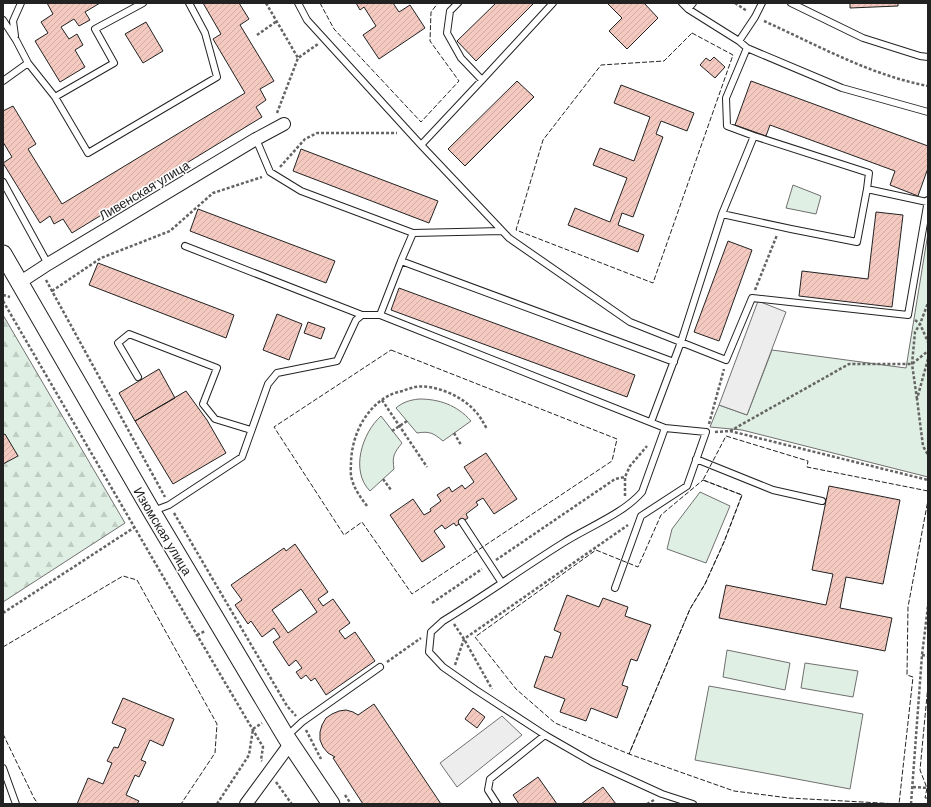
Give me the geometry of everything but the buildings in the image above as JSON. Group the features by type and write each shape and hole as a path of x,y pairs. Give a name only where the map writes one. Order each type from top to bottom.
{"street":[{"name":"Ливенская улица","path":"19,283 256,139 284,124"},
{"name":"Изюмская улица","path":"4,259 288,741 337,799"},
{"path":"246,804 269,772 288,741"}],"lane":[{"path":"16,40 13,21 21,3"},
{"path":"55,97 114,63 95,29 143,3"},
{"path":"3,20 28,63 55,97 88,153 217,78 204,33 189,3"},
{"path":"298,3 307,20 324,39 509,238 630,322 726,360 752,298 908,315 928,201 867,189"},
{"path":"458,3 450,11 447,33 461,58 482,80"},
{"path":"421,145 553,3"},
{"path":"682,3 688,9 739,41 747,48 842,88 928,112"},
{"path":"688,9 694,3"},
{"path":"739,41 755,17 762,3"},
{"path":"791,3 863,38 920,56 928,57"},
{"path":"722,214 857,242 867,189 869,173 727,126 726,98 747,48"},
{"path":"3,80 28,63"},
{"path":"651,422 681,342 722,214 754,136"},
{"path":"256,139 270,172 301,191 413,233 502,231"},
{"path":"3,182 44,267"},
{"path":"380,315 413,233"},
{"path":"185,246 362,315 380,315 665,428 706,432 687,486 641,516 614,588"},
{"path":"401,261 674,362"},
{"path":"152,512 170,505 242,457 268,384 277,373 337,362 356,320 362,315"},
{"path":"138,377 118,343 129,334 217,368 203,404 215,419 251,430"},
{"path":"665,428 642,492 636,499 622,510 564,542 443,621 430,632 429,652 443,667 545,735 592,762 662,794 693,804"},
{"path":"696,459 773,490 822,501"},
{"path":"462,522 502,583"},
{"path":"288,741 302,722 380,667"},
{"path":"497,804 488,790 490,779 545,735"},
{"path":"3,768 16,804"}],"path":[{"path":"266,3 298,58"},
{"path":"735,3 755,17 832,53 873,70 912,83 928,86"},
{"path":"257,35 276,21"},
{"path":"271,131 298,58 324,39"},
{"path":"52,291 101,258 170,230 213,193 273,174 305,139 316,133 410,133"},
{"path":"752,298 780,227"},
{"path":"44,267 52,291 170,505 287,706 302,722 324,764"},
{"path":"3,301 253,729 263,747 261,760 292,804"},
{"path":"928,303 920,324 915,332 912,364 923,446 928,455"},
{"path":"908,315 920,324 928,342"},
{"path":"730,431 849,364 912,364 928,351"},
{"path":"917,399 928,359"},
{"path":"726,360 706,432 730,431 928,480"},
{"path":"367,506 360,497 352,480 351,452 359,427 370,411 382,400 396,393 415,387 427,387 439,390 460,397 476,411 487,429"},
{"path":"382,400 427,467"},
{"path":"392,431 407,421"},
{"path":"454,433 461,445"},
{"path":"625,500 625,477 630,466 648,445"},
{"path":"432,603 615,479 625,477"},
{"path":"383,479 391,490"},
{"path":"452,673 464,638 641,516"},
{"path":"3,613 135,527"},
{"path":"911,804 922,655 928,606"},
{"path":"449,617 464,638 503,707"},
{"path":"380,667 430,632"},
{"path":"922,655 928,656"},
{"path":"217,804 249,755 253,729 287,706"},
{"path":"912,787 928,788"},
{"path":"337,799 351,804"}],"green space":[{"path":"793,185 821,196 816,214 786,208"},
{"path":"928,233 928,477 742,430 710,427 719,405 747,415 772,350 906,368"},
{"path":"3,315 125,523 3,602"},
{"path":"419,399 434,400 447,404 466,415 471,421 443,441 431,433 417,433 396,408 401,404"},
{"path":"381,416 402,443 394,455 394,469 370,491 364,483 361,473 361,452 368,432"},
{"path":"700,492 730,506 706,563 667,549 672,529"},
{"path":"727,650 790,663 785,690 723,677"},
{"path":"805,663 858,671 853,697 801,688"},
{"path":"709,686 863,714 850,789 695,760"}],"shaded area":[{"path":"758,301 786,312 747,415 719,405"},
{"path":"502,716 522,735 457,787 440,763"}],"fence":[{"path":"320,3 334,29 421,122 459,81 430,41 431,12 438,3"},
{"path":"692,33 733,55 653,283 516,230 543,140 601,65 664,61 692,33"},
{"path":"391,350 617,439 612,461 412,594 362,522 344,535 274,427 391,350"},
{"path":"928,491 807,467 808,461 726,436 703,480 742,495 724,542 705,584 690,609 629,754 734,791 789,798 899,804 913,677 907,675 908,607 928,500"},
{"path":"703,480 742,495 724,542 705,584 690,609 629,754 555,723 516,689 475,637 596,550 638,567 661,515 703,480"},
{"path":"3,647 123,576 137,580 217,724 215,753 181,804"},
{"path":"928,685 920,770 927,788 925,798 928,798"},
{"path":"3,734 38,804"}]}
